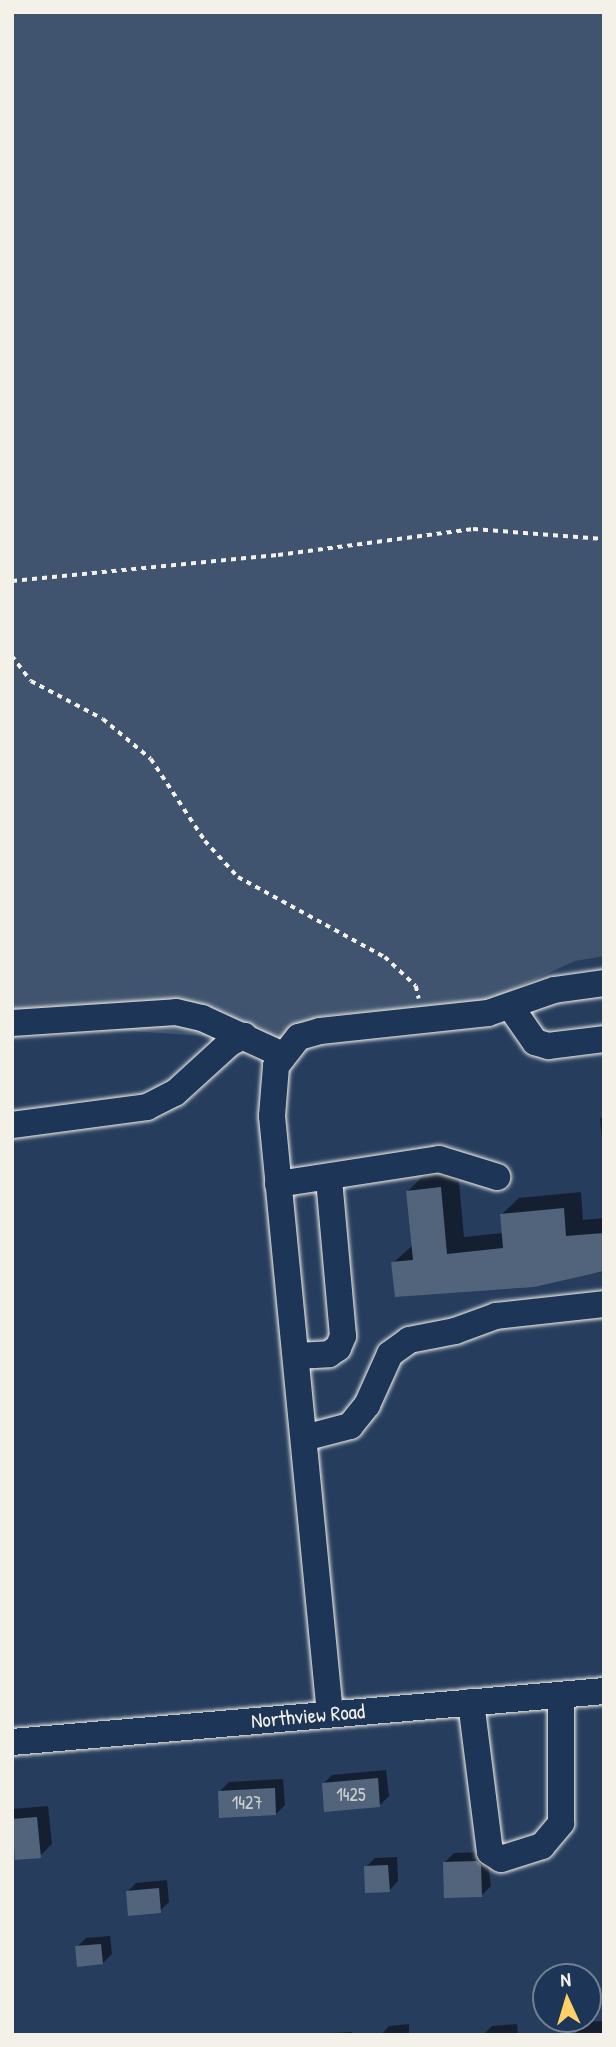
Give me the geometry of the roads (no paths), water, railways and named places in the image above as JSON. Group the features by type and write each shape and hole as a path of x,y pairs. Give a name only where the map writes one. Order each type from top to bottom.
{"street":[{"path":"330,1714 278,1184 273,1092 276,1066 299,1037 320,1031 424,1021 510,1006 554,990 604,983"},
{"path":"510,1006 535,1042 548,1046 604,1040"},
{"path":"12,1023 176,1012 244,1036 283,1055"},
{"path":"12,1125 147,1107 175,1093 230,1044 244,1036"},
{"path":"278,1184 329,1179 439,1159 497,1177"},
{"path":"296,1356 329,1354 338,1348 343,1336 329,1179"},
{"path":"304,1438 350,1426 367,1405 390,1353 409,1340 456,1331 496,1316 604,1304"},
{"name":"Northview Road","path":"12,1742 604,1691"},
{"path":"471,1702 491,1852 501,1859 542,1846 561,1823 561,1695"}]}
